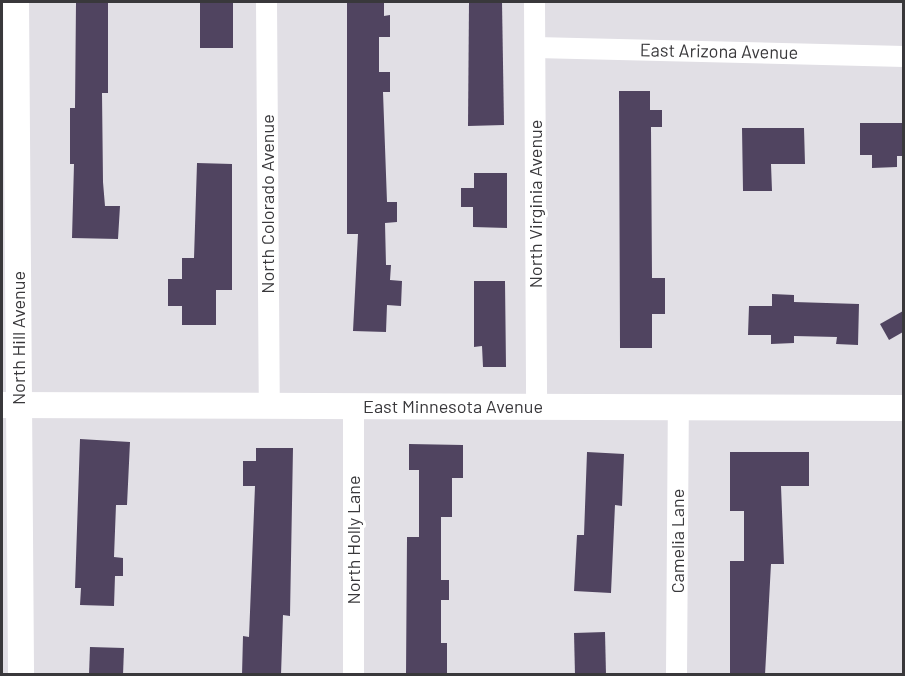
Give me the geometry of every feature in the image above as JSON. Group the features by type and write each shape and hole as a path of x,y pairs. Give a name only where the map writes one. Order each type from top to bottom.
{"street":[{"name":"North Hill Avenue","path":"16,2 9,33 10,405 21,675"},
{"name":"North Colorado Avenue","path":"266,2 269,406"},
{"name":"North Virginia Avenue","path":"534,2 536,407"},
{"name":"East Arizona Avenue","path":"535,47 903,56"},
{"name":"East Minnesota Avenue","path":"10,405 903,408"},
{"name":"North Holly Lane","path":"353,406 353,675"},
{"name":"Camelia Lane","path":"676,675 678,407"}],"building":[{"path":"76,2 108,2 108,93 102,93 103,182 105,206 120,206 118,239 72,238 74,164 70,164 70,108 75,108"},
{"path":"200,2 233,2 233,48 200,48"},
{"path":"347,2 384,2 384,16 390,15 390,37 379,37 379,72 390,72 390,92 383,92 387,202 397,202 397,222 385,223 386,265 391,265 390,280 402,281 401,306 387,305 386,332 353,331 358,234 347,234"},
{"path":"469,2 502,2 504,125 468,126"},
{"path":"619,91 650,91 650,110 662,110 662,127 651,127 652,278 665,278 665,314 652,314 652,348 620,348"},
{"path":"860,123 903,123 903,156 897,156 897,167 872,168 872,155 860,155"},
{"path":"742,128 804,128 805,164 771,164 772,191 743,191"},
{"path":"197,163 232,164 232,290 216,290 216,325 182,325 182,306 168,306 168,279 182,279 182,258 194,258"},
{"path":"474,173 507,173 507,228 473,227 473,207 461,207 461,188 474,188"},
{"path":"474,281 505,281 506,367 483,367 482,346 474,347"},
{"path":"772,294 794,295 794,302 859,304 858,345 836,344 837,337 794,336 794,343 771,344 771,335 748,335 749,306 772,306"},
{"path":"903,311 903,332 889,340 880,324"},
{"path":"80,439 130,442 127,505 116,505 114,557 123,558 123,576 115,576 114,606 80,605 81,588 75,588"},
{"path":"409,444 463,445 463,478 452,478 452,517 441,517 441,580 449,580 449,600 441,600 441,643 447,643 447,675 406,675 407,537 419,537 419,470 409,470"},
{"path":"256,448 293,448 290,616 283,615 281,675 242,675 243,636 249,637 255,486 243,486 243,461 256,461"},
{"path":"587,452 624,454 622,506 615,505 611,593 574,591 577,535 584,535"},
{"path":"730,452 809,452 809,486 781,486 784,564 771,564 765,675 730,675 730,561 744,561 744,511 730,511"},
{"path":"605,632 606,675 575,675 574,633"},
{"path":"90,647 124,648 123,675 89,675"}]}
